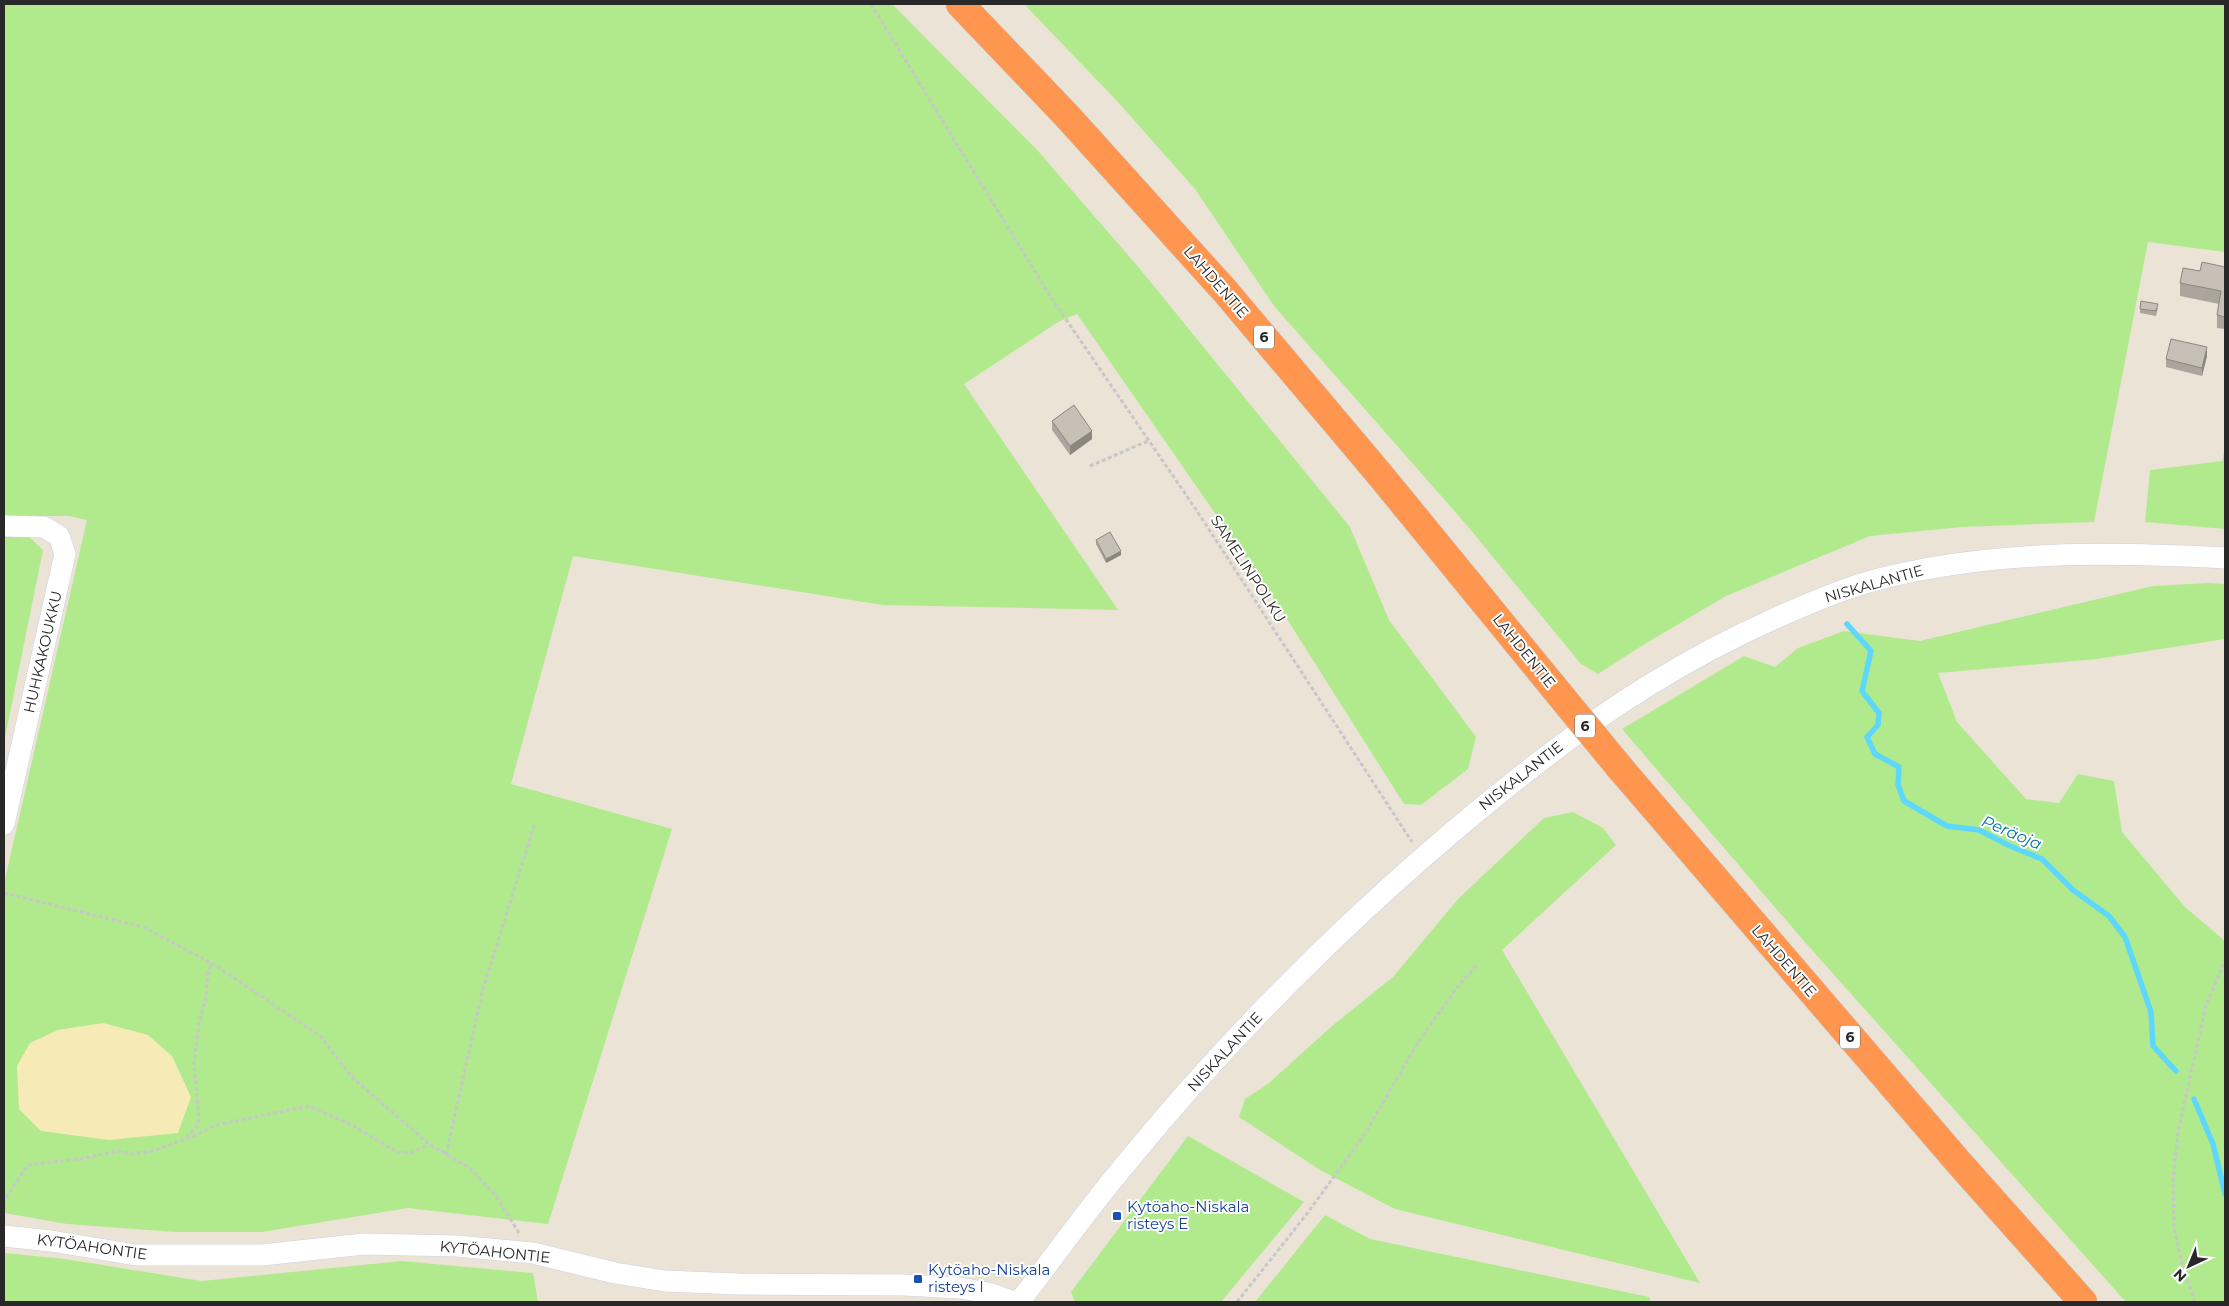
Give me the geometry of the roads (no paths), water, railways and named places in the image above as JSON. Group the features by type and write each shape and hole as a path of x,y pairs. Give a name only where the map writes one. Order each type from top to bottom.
{"highway":[{"name":"LAHDENTIE","path":"960,4 1067,116 1225,291 1381,476 1620,768 1960,1164 2083,1302"}],"street":[{"name":"HUHKAKOUKKU","path":"4,526 44,527 59,536 65,554 4,824"},
{"name":"NISKALANTIE","path":"1019,1302 1125,1165 1200,1078 1272,1001 1422,857 1561,744 1640,689 1694,658 1813,601 1881,579 1941,566 2008,557 2114,553 2225,558"},
{"name":"KYTÖAHONTIE","path":"4,1236 51,1241 136,1255 262,1255 364,1244 399,1244 533,1253 615,1273 664,1280 739,1284 904,1285 961,1288 992,1294 1014,1302"}],"waterway":[{"name":"Peräoja","path":"1847,624 1871,651 1862,691 1879,713 1878,725 1867,737 1875,754 1899,767 1898,785 1904,801 1947,826 1979,830 2010,846 2042,859 2073,890 2109,916 2125,937 2151,1012 2153,1046 2176,1071"},
{"name":"Peräoja","path":"2194,1099 2213,1144 2225,1194"}],"place":[{"name":"Kytöaho-Niskala risteys E","path":"1117,1216"},
{"name":"Kytöaho-Niskala risteys I","path":"918,1279"}]}
